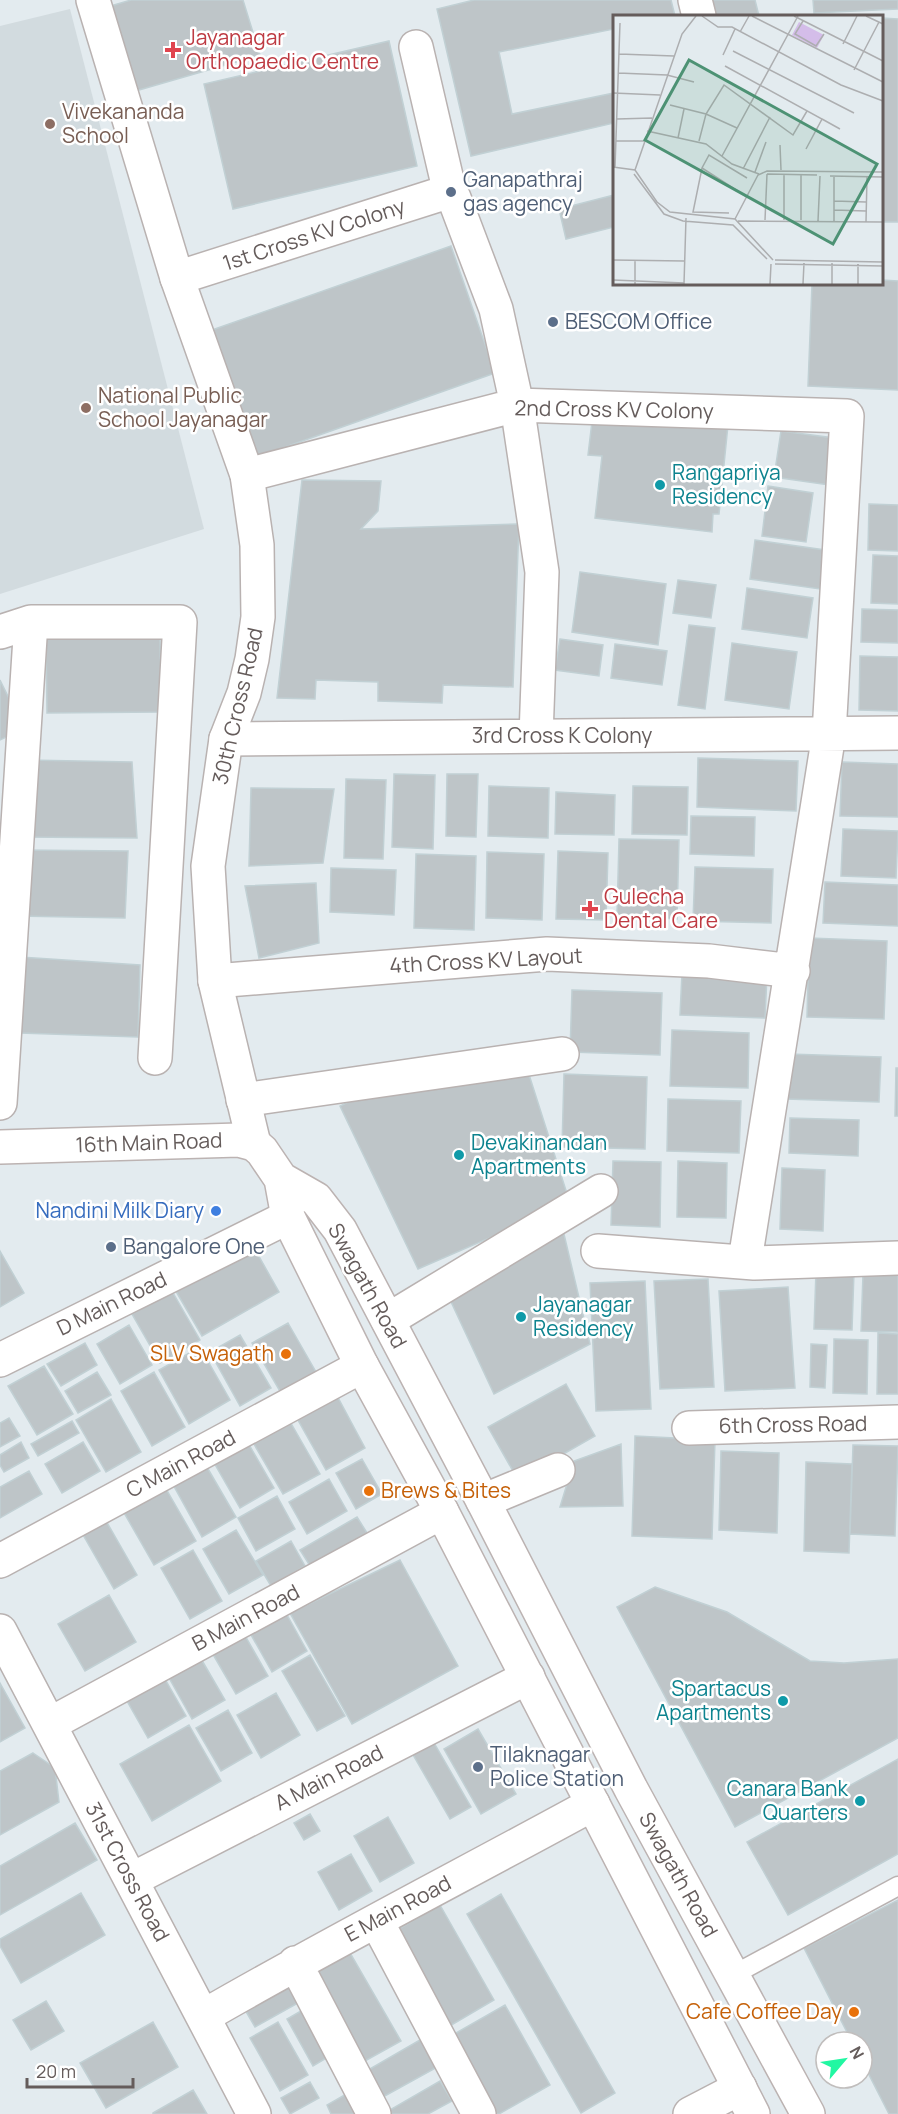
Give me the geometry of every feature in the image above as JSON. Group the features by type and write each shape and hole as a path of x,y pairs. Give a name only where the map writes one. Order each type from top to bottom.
{"street":[{"name":"30th Cross Road","path":"93,0 177,278 247,476 257,545 258,617 252,659 244,693 226,739 208,866 215,981 254,1144"},
{"path":"695,0 699,15"},
{"path":"416,47 450,193 454,198 496,309 517,405 542,572 536,736"},
{"name":"1st Cross KV Colony","path":"177,278 450,193"},
{"name":"2nd Cross KV Colony","path":"247,476 517,405 847,416 830,734"},
{"path":"0,1103 31,622"},
{"path":"0,632 31,622 180,622 155,1058"},
{"name":"3rd Cross K Colony","path":"226,739 898,733"},
{"path":"754,1263 748,1259 746,1254 830,734"},
{"name":"4th Cross KV Layout","path":"215,981 547,954 709,961 793,971"},
{"path":"243,1100 562,1054"},
{"name":"16th Main Road","path":"0,1147 238,1140 254,1144 280,1179"},
{"name":"Swagath Road","path":"280,1179 288,1217 362,1366 442,1512 747,2101"},
{"name":"Swagath Road","path":"280,1179 315,1199 334,1222 388,1320 631,1789 808,2114"},
{"path":"388,1320 601,1191"},
{"name":"D Main Road","path":"0,1360 288,1217"},
{"path":"598,1251 754,1263 898,1258"},
{"name":"C Main Road","path":"0,1561 362,1366"},
{"name":"6th Cross Road","path":"688,1428 898,1422"},
{"path":"483,1502 558,1470"},
{"name":"B Main Road","path":"50,1724 442,1512"},
{"name":"31st Cross Road","path":"0,1631 254,2114"},
{"name":"A Main Road","path":"131,1880 528,1677"},
{"name":"E Main Road","path":"204,2016 295,1963 377,1922 593,1804"},
{"path":"377,1922 479,2114"},
{"path":"295,1963 375,2114"},
{"path":"690,2114 747,2101"}],"lane":[{"path":"733,1975 898,1886"}],"shaded area":[{"name":"National Public School Jayanagar","path":"70,9 204,529 0,594 0,26"}],"building":[{"path":"131,0 243,0 260,55 132,92 107,7"},
{"path":"474,0 671,0 675,15 613,15 613,29 499,52 512,114 613,93 613,123 471,156 437,9"},
{"path":"712,0 755,0 759,15 716,15"},
{"path":"813,0 898,0 898,9 814,13"},
{"path":"883,18 898,19 898,222 883,222"},
{"path":"389,41 417,166 233,209 204,84"},
{"path":"613,195 613,227 566,239 559,209"},
{"path":"451,246 495,373 257,457 212,330"},
{"path":"883,280 898,281 898,390 808,386 812,285 883,285"},
{"name":"Rangapriya Residency","path":"593,413 728,425 719,514 713,514 712,532 595,518 602,456 588,455"},
{"path":"781,431 842,439 836,486 774,477"},
{"path":"302,480 381,481 378,511 361,529 519,524 513,687 443,685 442,703 378,701 378,682 316,680 315,699 277,698"},
{"path":"768,486 813,493 806,542 762,536"},
{"path":"869,504 898,505 898,551 868,550"},
{"path":"755,540 825,550 820,589 750,579"},
{"path":"873,555 898,556 898,604 871,603"},
{"path":"580,572 666,584 658,645 572,632"},
{"path":"678,580 716,585 711,618 673,613"},
{"path":"747,588 813,598 807,638 742,629"},
{"path":"862,609 898,610 898,643 861,642"},
{"path":"689,625 715,628 705,709 678,705"},
{"path":"160,638 161,712 47,713 46,639"},
{"path":"560,639 603,645 599,676 555,670"},
{"path":"732,643 797,652 789,709 725,700"},
{"path":"615,644 667,651 662,685 611,678"},
{"path":"860,656 898,657 898,711 859,710"},
{"path":"0,680 24,729 0,740"},
{"path":"698,758 798,761 796,811 697,807"},
{"path":"26,760 132,762 137,838 23,837"},
{"path":"842,762 898,764 898,817 840,816"},
{"path":"394,774 435,775 433,849 392,847"},
{"path":"447,774 478,774 476,837 446,836"},
{"path":"346,779 386,780 383,859 344,858"},
{"path":"489,786 549,788 548,838 488,836"},
{"path":"633,786 688,787 687,835 632,834"},
{"path":"251,788 334,789 323,863 249,866"},
{"path":"556,792 615,795 614,835 555,834"},
{"path":"691,816 755,817 754,856 690,854"},
{"path":"843,829 898,831 896,878 841,876"},
{"path":"619,839 679,840 677,919 617,916"},
{"path":"19,850 128,851 125,918 17,916"},
{"path":"558,851 608,853 606,920 556,919"},
{"path":"487,852 544,854 542,920 486,918"},
{"path":"416,854 476,856 474,930 414,928"},
{"path":"695,867 773,869 771,923 693,921"},
{"path":"331,868 396,870 394,915 330,912"},
{"path":"825,882 898,885 898,926 823,923"},
{"path":"316,883 319,943 259,958 245,886"},
{"path":"809,938 887,941 884,1019 807,1017"},
{"path":"20,957 140,965 138,1037 20,1033"},
{"path":"682,973 767,976 765,1018 680,1015"},
{"path":"572,990 662,993 660,1055 570,1052"},
{"path":"672,1030 749,1033 748,1088 670,1086"},
{"path":"788,1054 881,1057 879,1102 786,1099"},
{"name":"Devakinandan Apartments","path":"525,1062 570,1203 418,1269 340,1106 381,1086"},
{"path":"896,1068 898,1068 898,1116 895,1116"},
{"path":"564,1074 647,1077 645,1149 562,1147"},
{"path":"668,1099 741,1101 739,1153 667,1151"},
{"path":"790,1118 859,1120 858,1156 789,1153"},
{"path":"613,1161 661,1162 660,1227 611,1225"},
{"path":"678,1161 727,1163 726,1218 677,1217"},
{"path":"782,1168 825,1170 823,1231 780,1229"},
{"name":"Jayanagar Residency","path":"563,1230 590,1344 494,1394 446,1291"},
{"path":"252,1244 279,1292 202,1336 174,1288"},
{"path":"0,1251 24,1293 0,1307"},
{"path":"816,1271 854,1272 852,1330 814,1329"},
{"path":"863,1274 898,1275 898,1332 861,1331"},
{"path":"708,1279 714,1387 660,1389 654,1281"},
{"path":"645,1281 651,1409 596,1411 590,1283"},
{"path":"788,1287 795,1388 725,1391 719,1291"},
{"path":"172,1291 200,1340 160,1363 132,1314"},
{"path":"288,1323 316,1372 281,1393 252,1343"},
{"path":"129,1325 152,1365 120,1384 97,1344"},
{"path":"878,1333 898,1334 898,1394 877,1394"},
{"path":"240,1335 271,1388 240,1406 210,1352"},
{"path":"834,1339 868,1340 867,1394 833,1393"},
{"path":"85,1343 97,1365 61,1386 47,1364"},
{"path":"811,1344 827,1345 825,1388 810,1387"},
{"path":"200,1347 230,1400 189,1424 159,1370"},
{"path":"44,1366 73,1414 37,1435 8,1386"},
{"path":"97,1372 111,1395 78,1413 65,1391"},
{"path":"154,1372 185,1427 152,1446 121,1391"},
{"path":"566,1384 595,1436 518,1480 488,1427"},
{"path":"334,1390 365,1448 326,1470 294,1413"},
{"path":"111,1399 141,1452 106,1472 76,1420"},
{"path":"9,1418 20,1436 0,1447 0,1423"},
{"path":"288,1418 320,1474 283,1494 251,1439"},
{"path":"72,1421 79,1433 38,1456 31,1444"},
{"path":"635,1436 715,1440 712,1539 632,1536"},
{"path":"247,1441 274,1488 240,1508 213,1461"},
{"path":"21,1442 29,1458 4,1472 0,1465 0,1455"},
{"path":"83,1442 100,1471 62,1493 45,1464"},
{"path":"621,1444 623,1506 560,1507 574,1461"},
{"path":"853,1445 898,1446 895,1536 850,1534"},
{"path":"721,1451 779,1453 777,1533 719,1530"},
{"path":"362,1459 382,1494 356,1509 336,1473"},
{"path":"204,1462 236,1517 202,1537 171,1481"},
{"path":"806,1462 852,1464 849,1553 804,1551"},
{"path":"29,1471 42,1494 0,1518 0,1487"},
{"path":"329,1479 347,1511 307,1534 289,1502"},
{"path":"165,1487 196,1541 154,1565 123,1511"},
{"path":"277,1496 295,1529 256,1551 238,1518"},
{"path":"357,1517 369,1536 312,1569 300,1550"},
{"path":"105,1519 137,1575 114,1589 82,1533"},
{"path":"236,1530 263,1575 229,1594 203,1549"},
{"path":"291,1541 305,1566 271,1586 256,1561"},
{"path":"193,1550 222,1601 190,1619 161,1568"},
{"path":"400,1560 458,1666 352,1724 290,1613"},
{"name":"Spartacus Apartments","path":"655,1587 727,1612 810,1661 844,1663 898,1659 898,1738 735,1827 617,1607"},
{"path":"109,1595 136,1642 85,1671 58,1624"},
{"path":"286,1613 307,1651 272,1672 250,1633"},
{"path":"243,1632 268,1676 236,1694 211,1651"},
{"path":"310,1655 345,1716 317,1731 282,1671"},
{"path":"200,1657 225,1700 192,1719 168,1676"},
{"path":"165,1679 186,1716 148,1738 127,1701"},
{"path":"0,1683 25,1728 0,1742"},
{"path":"276,1693 300,1735 261,1758 237,1715"},
{"path":"228,1710 252,1753 221,1771 196,1728"},
{"path":"189,1725 221,1781 152,1821 120,1764"},
{"path":"478,1729 516,1794 481,1814 444,1749"},
{"path":"433,1741 471,1807 450,1819 412,1753"},
{"path":"33,1753 55,1768 59,1802 0,1835 0,1771"},
{"name":"Canara Bank Quarters","path":"898,1759 898,1854 788,1915 747,1842"},
{"path":"310,1814 320,1831 304,1840 294,1823"},
{"path":"388,1817 414,1863 380,1882 354,1836"},
{"path":"75,1823 97,1860 0,1915 0,1866"},
{"path":"351,1854 372,1891 339,1910 318,1872"},
{"path":"81,1893 105,1935 21,1983 0,1946 0,1939"},
{"path":"501,1894 615,2093 581,2113 467,1914"},
{"path":"898,1900 898,2114 889,2114 874,2085 874,2030 846,2030 804,1948"},
{"path":"440,1905 494,2000 443,2030 388,1935"},
{"path":"345,1944 401,2041 365,2061 310,1964"},
{"path":"292,1973 307,1998 255,2027 241,2003"},
{"path":"46,2001 64,2031 31,2050 13,2020"},
{"path":"313,2004 340,2050 313,2066 287,2019"},
{"path":"505,2005 550,2085 499,2114 493,2114 449,2037"},
{"path":"153,2022 178,2067 106,2108 80,2063"},
{"path":"278,2022 308,2075 280,2091 250,2038"},
{"path":"425,2037 441,2065 383,2097 368,2070"},
{"path":"440,2081 452,2101 428,2114 389,2114 388,2111"},
{"path":"310,2082 319,2098 290,2114 281,2098"},
{"path":"193,2090 207,2114 153,2114 153,2113"},
{"path":"348,2093 360,2114 331,2114 327,2105"}],"place":[{"name":"Jayanagar Orthopaedic Centre","path":"173,50"},
{"name":"Vivekananda School","path":"50,124"},
{"name":"Ganapathraj gas agency","path":"451,192"},
{"name":"BESCOM Office","path":"553,322"},
{"name":"National Public School Jayanagar","path":"86,408"},
{"name":"Rangapriya Residency","path":"660,485"},
{"name":"Gulecha Dental Care","path":"590,909"},
{"name":"Devakinandan Apartments","path":"459,1155"},
{"name":"Nandini Milk Diary","path":"216,1211"},
{"name":"Bangalore One","path":"111,1247"},
{"name":"Jayanagar Residency","path":"521,1317"},
{"name":"SLV Swagath","path":"286,1354"},
{"name":"Brews & Bites","path":"369,1491"},
{"name":"Spartacus Apartments","path":"783,1701"},
{"name":"Tilaknagar Police Station","path":"478,1767"},
{"name":"Canara Bank Quarters","path":"860,1801"},
{"name":"Cafe Coffee Day","path":"854,2012"}]}
